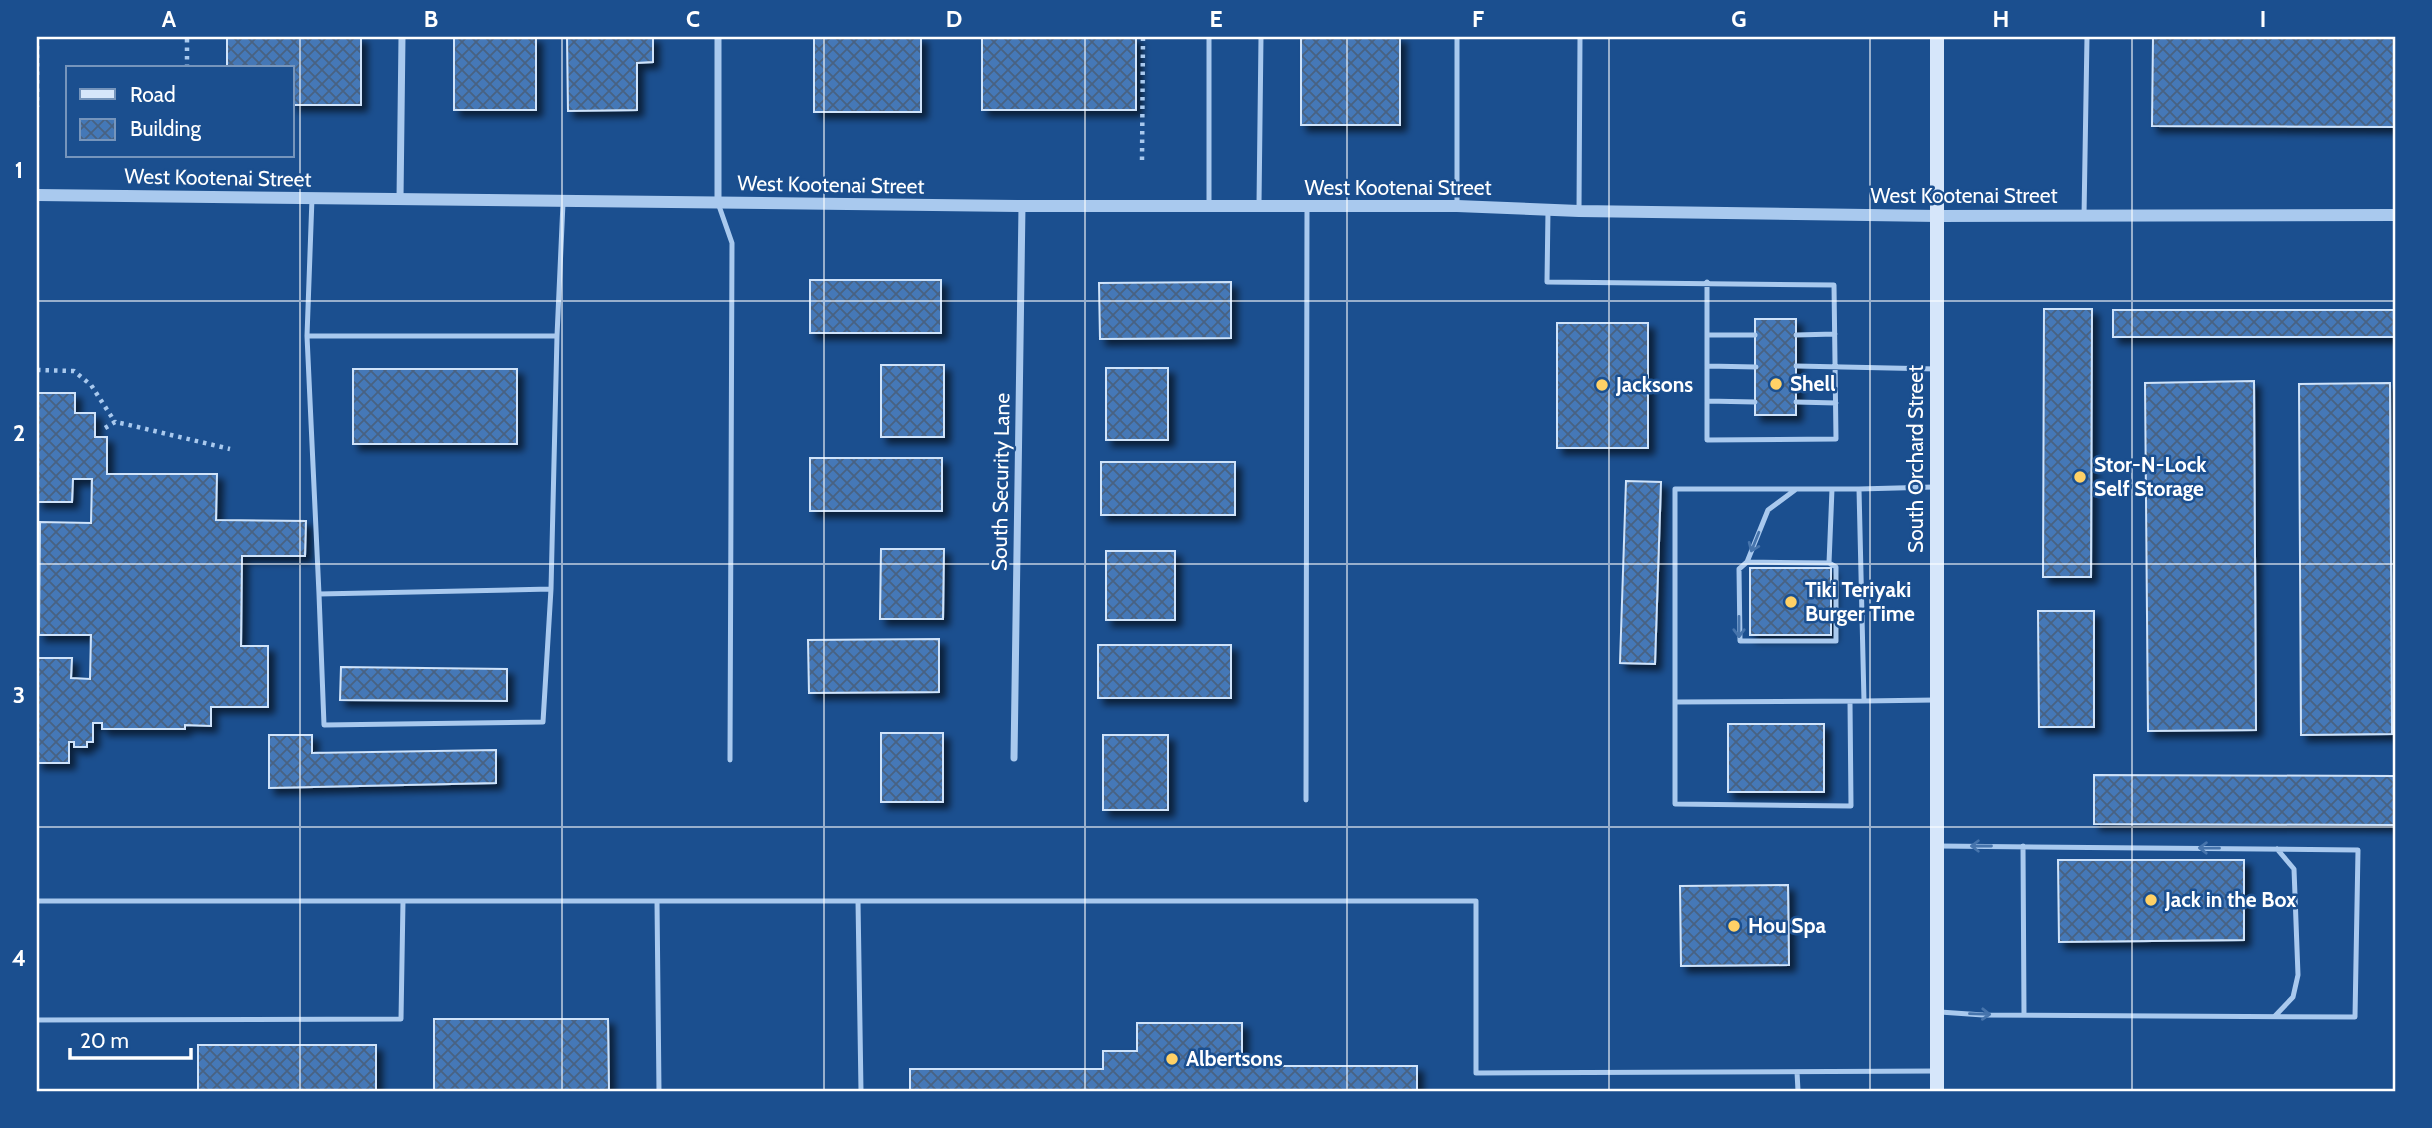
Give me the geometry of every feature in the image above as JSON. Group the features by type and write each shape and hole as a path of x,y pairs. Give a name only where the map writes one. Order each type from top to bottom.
{"main road":[{"name":"South Orchard Street","path":"1937,37 1937,1091"}],"street":[{"path":"400,199 402,37"},
{"path":"718,37 718,203"},
{"name":"West Kootenai Street","path":"37,195 1022,206 1457,206 1579,211 1938,216 2395,215"},
{"name":"South Security Lane","path":"1014,758 1022,206"}],"lane":[{"path":"1209,37 1209,206"},
{"path":"1259,207 1261,37"},
{"path":"1457,37 1457,206"},
{"path":"1579,211 1580,37"},
{"path":"2084,216 2087,37"},
{"path":"312,198 307,336 324,725 543,722 551,589 563,201"},
{"path":"718,203 732,243 730,760"},
{"path":"1306,800 1307,207"},
{"path":"1548,210 1547,282 1707,282 1834,285 1836,439 1707,440 1707,282"},
{"path":"1796,335 1835,334"},
{"path":"1707,335 1755,335"},
{"path":"307,336 557,336"},
{"path":"1707,366 1756,367"},
{"path":"1796,366 1938,369"},
{"path":"1707,401 1755,402"},
{"path":"1796,402 1836,403"},
{"path":"1850,702 1851,806 1675,804 1675,489 1937,487"},
{"path":"1829,563 1832,489"},
{"path":"1859,489 1864,701"},
{"path":"1747,562 1829,563 1836,567 1836,641 1740,641 1739,569 1747,562 1768,510 1795,490"},
{"path":"319,594 551,589"},
{"path":"1675,702 1937,700"},
{"path":"1937,1012 2355,1017 2358,850 1938,846"},
{"path":"2024,846 2024,1015"},
{"path":"2275,1016 2293,997 2298,975 2294,869 2277,849"},
{"path":"37,901 1476,901 1476,1073 1937,1071"},
{"path":"37,1020 401,1019 403,901"},
{"path":"657,901 659,1091"},
{"path":"858,901 861,1091"},
{"path":"1797,1072 1797,1091"}],"path":[{"path":"187,37 187,66"},
{"path":"1142,160 1143,37"},
{"path":"37,46 37,107"},
{"path":"37,370 74,371 91,386 115,422 230,449"},
{"path":"105,428 115,422"}],"building":[{"path":"227,37 361,37 361,105 294,105 294,66 227,66"},
{"path":"454,37 536,37 536,110 454,110"},
{"path":"567,37 653,37 653,62 637,63 637,110 568,111"},
{"path":"814,37 921,37 921,112 814,112"},
{"path":"982,37 1136,37 1136,110 982,110"},
{"path":"1301,37 1400,37 1400,125 1301,125"},
{"path":"2153,37 2395,37 2395,127 2152,126"},
{"path":"810,280 941,280 941,333 810,333"},
{"path":"1231,282 1231,338 1100,339 1099,283"},
{"path":"2044,309 2092,309 2091,577 2043,577"},
{"path":"2113,310 2395,310 2395,337 2113,337"},
{"name":"Shell","path":"1755,319 1796,319 1796,415 1755,415"},
{"name":"Jacksons","path":"1557,323 1648,323 1648,448 1557,448"},
{"path":"881,365 944,365 944,437 881,437"},
{"path":"1106,368 1168,368 1168,440 1106,440"},
{"path":"353,369 517,369 517,444 353,444"},
{"path":"2254,381 2256,730 2148,731 2145,383"},
{"path":"2390,383 2392,734 2301,735 2299,384"},
{"path":"37,393 75,393 75,413 95,413 95,437 107,437 107,474 217,474 216,520 306,521 305,556 242,556 241,646 268,646 268,707 211,707 211,726 185,725 185,729 102,729 102,723 93,723 93,742 87,742 87,747 74,747 74,742 69,742 69,763 37,763 37,658 72,658 71,678 90,679 91,635 39,635 40,522 91,523 92,479 73,479 72,502 37,502"},
{"path":"810,458 942,458 942,511 810,511"},
{"path":"1101,462 1235,462 1235,515 1101,515"},
{"path":"1626,481 1661,482 1655,664 1620,663"},
{"path":"881,549 944,549 943,619 880,619"},
{"path":"1106,551 1175,551 1175,620 1106,620"},
{"name":"Tiki Teriyaki Burger Time","path":"1750,568 1831,568 1831,635 1750,635"},
{"path":"2038,611 2094,611 2094,727 2039,727"},
{"path":"939,639 939,692 809,693 808,640"},
{"path":"1098,645 1231,645 1231,698 1098,698"},
{"path":"341,667 507,669 507,701 340,700"},
{"path":"1728,724 1824,724 1824,792 1728,792"},
{"path":"881,733 943,733 943,802 881,802"},
{"path":"269,735 312,735 312,753 496,750 496,783 269,788"},
{"path":"1103,735 1168,735 1168,810 1103,810"},
{"path":"2094,775 2395,776 2395,825 2094,824"},
{"name":"Jack in the Box","path":"2058,860 2244,860 2244,940 2059,942"},
{"name":"Hou Spa","path":"1788,885 1789,965 1681,966 1680,886"},
{"path":"434,1019 608,1019 609,1091 434,1091"},
{"name":"Albertsons","path":"1137,1023 1242,1023 1242,1066 1417,1066 1417,1091 910,1091 910,1069 1103,1069 1103,1051 1137,1051"},
{"path":"198,1045 376,1045 376,1091 198,1091"}],"place":[{"name":"Shell","path":"1776,384"},
{"name":"Jacksons","path":"1602,385"},
{"name":"Stor-N-Lock Self Storage","path":"2080,477"},
{"name":"Tiki Teriyaki Burger Time","path":"1791,602"},
{"name":"Jack in the Box","path":"2151,900"},
{"name":"Hou Spa","path":"1734,926"},
{"name":"Albertsons","path":"1172,1059"}]}
